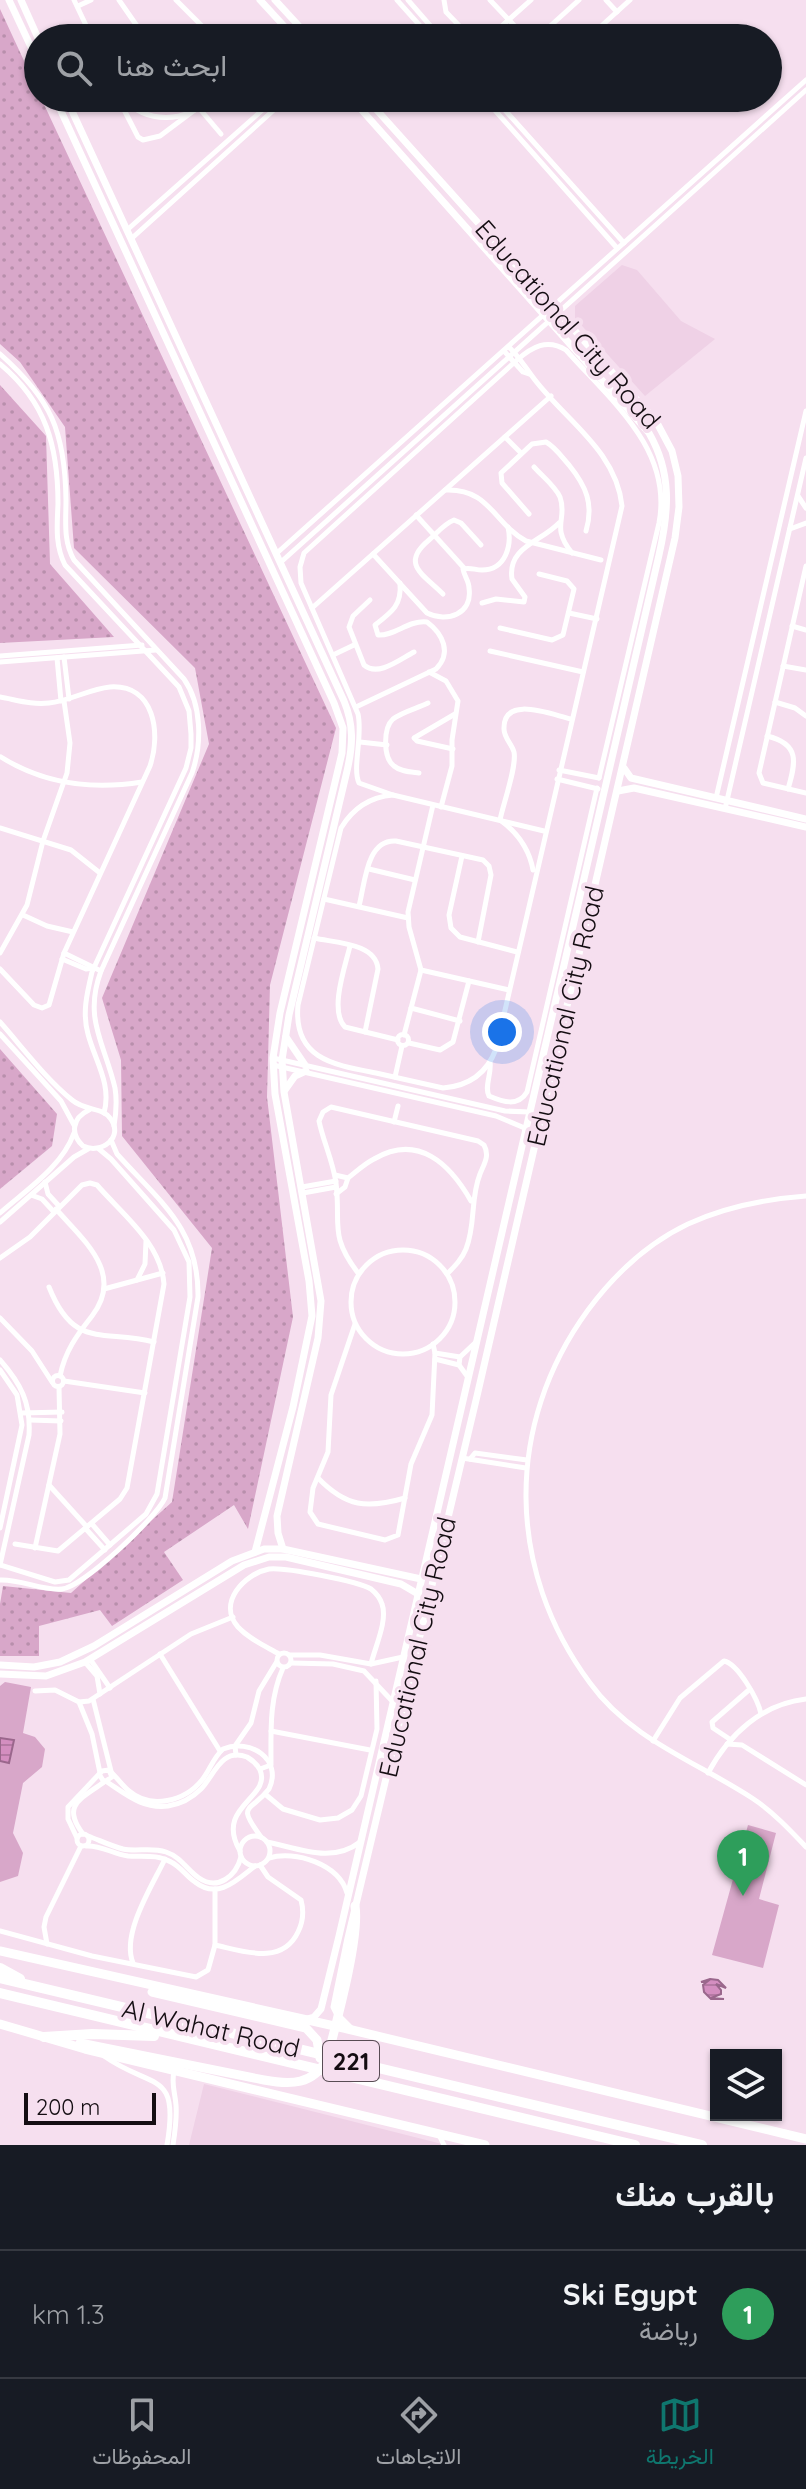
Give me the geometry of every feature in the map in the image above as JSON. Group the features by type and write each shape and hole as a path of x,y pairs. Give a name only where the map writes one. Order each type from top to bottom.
{"highway":[{"path":"0,1968 32,1986"},
{"name":"Al Wahat Road","path":"0,1978 702,2145"},
{"name":"Al Wahat Road","path":"0,1993 635,2145"},
{"path":"44,2037 172,2035"}],"main road":[{"path":"65,2044 97,2045 289,2084 305,2082 317,2073 327,2059 351,1952 355,1906"},
{"path":"0,1951 352,2030 806,2139"},
{"path":"74,1968 97,1978 306,2028 320,2047 317,2073"},
{"path":"0,2024 100,2053 485,2145"}],"street":[{"path":"9,0 24,32"},
{"path":"21,0 32,24"},
{"path":"86,24 76,3 91,0"},
{"path":"119,0 136,24"},
{"path":"176,0 200,24"},
{"path":"260,0 282,24"},
{"path":"275,0 297,24"},
{"path":"444,0 446,12 458,24"},
{"path":"490,0 510,24"},
{"path":"504,24 531,0"},
{"path":"552,24 578,0"},
{"path":"606,0 617,12"},
{"path":"604,24 630,0"},
{"path":"402,1 420,24"},
{"path":"402,1 426,24"},
{"path":"782,101 806,80"},
{"path":"782,111 806,90"},
{"path":"61,112 343,728 342,753 286,1037 278,1062 319,1279 321,1319 277,1516 283,1549"},
{"path":"72,112 277,553 344,701 352,726 349,763 280,1013 279,1118 309,1281 312,1316 293,1407 255,1552"},
{"path":"126,112 138,137 143,140 160,136 193,112"},
{"path":"140,112 158,118 188,112"},
{"path":"202,112 221,134"},
{"path":"127,231 260,112"},
{"path":"131,240 272,112"},
{"name":"Educational City Road","path":"304,2020 314,2017 321,2009 339,1936 582,890 603,796 604,777 665,528 668,492 664,466 649,433 364,112"},
{"name":"Educational City Road","path":"352,2030 334,2007 348,1938 466,1459 507,1265 624,768 678,518 679,489 674,458 656,421 379,112"},
{"path":"496,112 617,248"},
{"path":"507,112 624,243"},
{"path":"272,569 547,318 617,248 770,112"},
{"path":"556,309 781,112"},
{"path":"390,141 399,133"},
{"path":"452,213 462,205"},
{"path":"544,831 366,788 357,781 360,721 300,576 304,553 530,349 552,344 566,350 640,434 660,480 662,501 604,777 559,770"},
{"path":"277,553 509,352"},
{"path":"393,795 367,802 346,819 341,828 298,1005 298,1024 305,1041 317,1056 334,1065 443,1088 453,1087 472,1080 490,1061 496,1049 544,831 622,506 609,464 509,352"},
{"path":"0,354 37,391 56,427 63,453 66,546 74,560 184,679 192,694 198,721 197,755 192,773 101,971 96,991 97,1037 115,1087 111,1140 117,1154 180,1226 189,1240 197,1264 198,1297 165,1498 151,1519 74,1585 53,1589 17,1580 0,1580"},
{"path":"0,364 28,392 43,417 54,447 58,485 58,550 65,565 176,682 189,711 190,755 94,968 87,990 85,1020 106,1084 104,1113"},
{"path":"312,608 551,396"},
{"path":"716,798 805,416"},
{"path":"505,437 521,453"},
{"path":"529,514 500,478 502,470 521,453 536,442 546,442 582,480 589,505 586,531"},
{"path":"726,804 806,458"},
{"path":"534,467 559,495 559,523 563,539 572,553"},
{"path":"444,490 478,496 522,539 601,560"},
{"path":"797,494 806,508"},
{"path":"416,515 464,568 485,569 500,562 509,549 508,527"},
{"path":"443,594 415,565 417,550 449,522 456,520 481,545"},
{"path":"482,603 496,599 524,602 525,597 512,579 511,567 518,553 559,523"},
{"path":"789,529 806,523"},
{"path":"373,554 430,615 447,618 456,616 464,609 470,592 462,572 464,568"},
{"path":"806,566 803,594 792,626 759,777 763,783 806,793"},
{"path":"500,628 555,640 563,635 574,592 571,584 539,574"},
{"path":"356,707 441,664 445,652 441,637 427,622 416,622 385,636 378,635 375,625 399,602 400,583"},
{"path":"370,600 349,623 349,631 364,665 371,670 381,669 414,652"},
{"path":"569,613 597,619"},
{"path":"427,622 430,615"},
{"path":"792,626 806,630"},
{"path":"333,655 354,645"},
{"path":"0,659 154,647"},
{"path":"0,659 61,657 143,648"},
{"path":"490,651 583,672"},
{"path":"0,953 23,915 34,884 43,841 64,782 70,743 61,657"},
{"path":"783,666 806,670"},
{"path":"428,672 443,678 452,687 458,701 452,766 441,807"},
{"path":"629,683 642,685"},
{"path":"0,697 27,703 65,700 113,687 133,692 144,700 153,717 156,738 143,782 63,956 52,1001 42,1008 34,1005 0,969"},
{"path":"775,702 795,708 806,716"},
{"path":"419,773 401,770 393,765 388,757 387,731 393,719 428,703"},
{"path":"500,820 514,757 504,731 507,715 520,708 571,719"},
{"path":"453,749 414,738 456,713"},
{"path":"767,736 786,743 793,756 794,767 788,789"},
{"path":"360,742 387,745"},
{"path":"1,757 37,776 64,782 103,786 143,782"},
{"path":"624,768 631,778 716,798 726,804 806,827"},
{"path":"557,779 597,788 603,796"},
{"path":"490,1061 489,1096 511,1102 525,1097 597,788"},
{"path":"618,791 634,788 806,819"},
{"path":"395,1077 421,970 408,918 433,805"},
{"path":"500,820 524,844 535,874"},
{"path":"0,828 71,850 100,873"},
{"path":"359,906 373,852 382,842 396,841 483,860 491,871 478,942"},
{"path":"462,856 449,921 454,933 517,952"},
{"path":"369,869 415,880"},
{"path":"582,890 594,893"},
{"path":"324,899 408,918"},
{"path":"23,915 47,926 73,932"},
{"path":"314,938 371,953 378,965 365,1032"},
{"path":"350,946 336,1013 345,1027 405,1044 440,1050 456,1038 469,981"},
{"path":"63,956 101,971"},
{"path":"421,970 509,990"},
{"path":"411,1008 460,1021"},
{"path":"0,1022 66,1095 89,1110 104,1113 114,1126"},
{"path":"0,1034 61,1101 78,1143 88,1149"},
{"path":"398,1040 404,1035"},
{"path":"286,1037 305,1068 496,1116 527,1129"},
{"path":"278,1062 505,1111 530,1112"},
{"path":"284,1092 305,1068"},
{"path":"394,1122 398,1106"},
{"path":"358,1273 340,1246 336,1225 336,1184 330,1152 320,1125 323,1112 336,1107 481,1142 486,1148 487,1155 472,1203 468,1245 462,1258 447,1274"},
{"path":"0,1213 61,1157 77,1118 89,1110"},
{"path":"0,1222 74,1157 88,1149 99,1149 111,1140"},
{"path":"0,1360 18,1382 30,1412 30,1420 0,1565 20,1573 62,1582 75,1576 146,1514 157,1494 190,1297 191,1274 186,1251 174,1230 99,1149"},
{"path":"302,1190 336,1184 386,1153 414,1151 440,1161 460,1180 472,1203"},
{"path":"336,1184 345,1187 348,1178"},
{"path":"460,1180 469,1184 478,1179"},
{"path":"35,1548 62,1421 61,1381 68,1349 98,1307 104,1289 103,1273 97,1258 57,1209 45,1182"},
{"path":"0,1258 30,1237 84,1184 93,1183 146,1240 157,1255 163,1273 163,1293 127,1488 120,1499 58,1551 15,1544"},
{"path":"30,1195 57,1209"},
{"path":"806,1196 751,1204 688,1224 639,1256 617,1276 580,1322 553,1368 537,1408 526,1468 529,1536 539,1586 566,1648 592,1687 618,1714 653,1741 754,1799 806,1847"},
{"path":"137,1280 146,1258 146,1240"},
{"path":"403,1249 428,1256 447,1274 455,1294 453,1316 443,1335 433,1344 414,1353 390,1353 368,1342 355,1324 351,1292 358,1273 377,1256 403,1249"},
{"path":"496,1263 507,1265"},
{"path":"104,1289 163,1273"},
{"path":"49,1287 61,1311 80,1329 102,1337 154,1342"},
{"path":"0,1318 32,1351 52,1382"},
{"path":"355,1324 334,1385 330,1406 330,1441 310,1508 314,1521 381,1539 390,1540 400,1531 411,1464 432,1415 433,1344"},
{"path":"435,1356 460,1357 467,1354 477,1340"},
{"path":"435,1356 459,1365"},
{"path":"460,1357 459,1365 468,1380"},
{"path":"0,1370 17,1395 22,1413 0,1528"},
{"path":"52,1382 55,1377 61,1381"},
{"path":"52,1382 145,1393"},
{"path":"22,1413 62,1412"},
{"path":"30,1420 62,1421"},
{"path":"466,1459 475,1453 527,1460"},
{"path":"466,1459 526,1468"},
{"path":"318,1478 334,1494 356,1504 379,1505 405,1498"},
{"path":"49,1485 108,1548"},
{"path":"0,1665 44,1666 82,1653 189,1586 232,1561 255,1552 283,1549 434,1579"},
{"path":"0,1674 46,1676 87,1661 244,1565 278,1556 397,1583 423,1598 428,1606"},
{"path":"371,1664 383,1609 375,1592 360,1585 287,1569 269,1569 251,1575 237,1588 231,1607 233,1617 243,1631 279,1654 320,1655 371,1664 403,1657"},
{"path":"189,1586 195,1596"},
{"path":"79,1702 93,1699 191,1634 233,1617"},
{"path":"82,1653 98,1679 100,1694"},
{"path":"160,1654 220,1751"},
{"path":"236,1755 235,1746 249,1727 259,1691 279,1654"},
{"path":"289,1655 291,1663"},
{"path":"87,1661 110,1688"},
{"path":"269,1858 270,1848 248,1815 251,1804 265,1794 272,1783 271,1731 276,1686 283,1668 291,1663 319,1662 364,1671 393,1702"},
{"path":"653,1741 680,1698 721,1662 732,1663 759,1701 761,1714"},
{"path":"276,1663 283,1668"},
{"path":"265,1794 283,1809 320,1820 346,1815 361,1796 377,1729 376,1681"},
{"path":"750,1689 712,1722 713,1728 728,1742 742,1745 806,1785"},
{"path":"35,1691 61,1692 79,1702 92,1734 100,1774 106,1782 135,1801 153,1806 179,1803 220,1763 236,1755 247,1757 259,1769 262,1779 259,1789 244,1804 235,1821 233,1835 248,1865 258,1866 268,1877 301,1900 303,1918 295,1937 284,1948 262,1955 215,1945"},
{"path":"47,1944 46,1917 89,1841 74,1822 73,1808 79,1800 106,1782 111,1773 93,1699"},
{"path":"708,1773 728,1742 761,1714 772,1707 806,1699"},
{"path":"759,1701 772,1707"},
{"path":"271,1731 370,1750"},
{"path":"739,1732 742,1745"},
{"path":"271,1765 259,1751 247,1746 220,1751 194,1791 165,1801 148,1800 130,1791 107,1769 68,1807 68,1819 84,1846 165,1859 215,1889 231,1885 269,1858 284,1855 326,1866 343,1881 347,1896"},
{"path":"259,1769 271,1765"},
{"path":"77,1838 85,1835 120,1851 166,1852 180,1859 195,1879 212,1882 224,1880 236,1871 242,1845 248,1838 328,1854 342,1852 360,1842"},
{"path":"133,1964 128,1945 132,1929 165,1859"},
{"path":"0,1931 196,1977 208,1970 215,1945 215,1889"},
{"path":"339,1936 348,1938"},
{"path":"100,2053 116,2064 154,2081 166,2091 170,2102 170,2145"},
{"path":"170,2145 176,2122 172,2083 174,2071"},
{"path":"439,2134 444,2145"},
{"path":"455,2145 465,2140"}],"shaded area":[{"path":"0,9 24,61 24,112 48,112 336,728 270,985 267,1097 293,1317 248,1529 234,1505 164,1552 183,1580 112,1626 100,1610 39,1626 39,1656 0,1656 3,1586 71,1593 172,1502 212,1248 122,1136 121,1060 102,998 209,744 195,668 74,548 65,427 20,362 0,344"},
{"path":"622,265 637,270 681,321 715,339 645,396 575,318 575,306"},
{"path":"0,385 46,436 50,564 114,637 0,643"},
{"path":"0,1049 57,1114 52,1146 0,1189"},
{"path":"5,1682 31,1687 23,1733 35,1737 45,1749 42,1767 23,1783 13,1833 23,1853 18,1876 0,1882 0,1686"},
{"path":"0,1738 14,1740 9,1763 0,1761"},
{"path":"748,1825 776,1833 759,1899 779,1905 763,1968 712,1955"},
{"path":"710,1979 718,1980 726,1988 716,1984 721,1994 711,1998 724,1999 711,1999 704,1992 703,1985 708,1981 701,1982"},
{"path":"204,2084 446,2145 189,2145"}],"place":[{"name":"Ski Egypt","path":"743,1896"}]}
